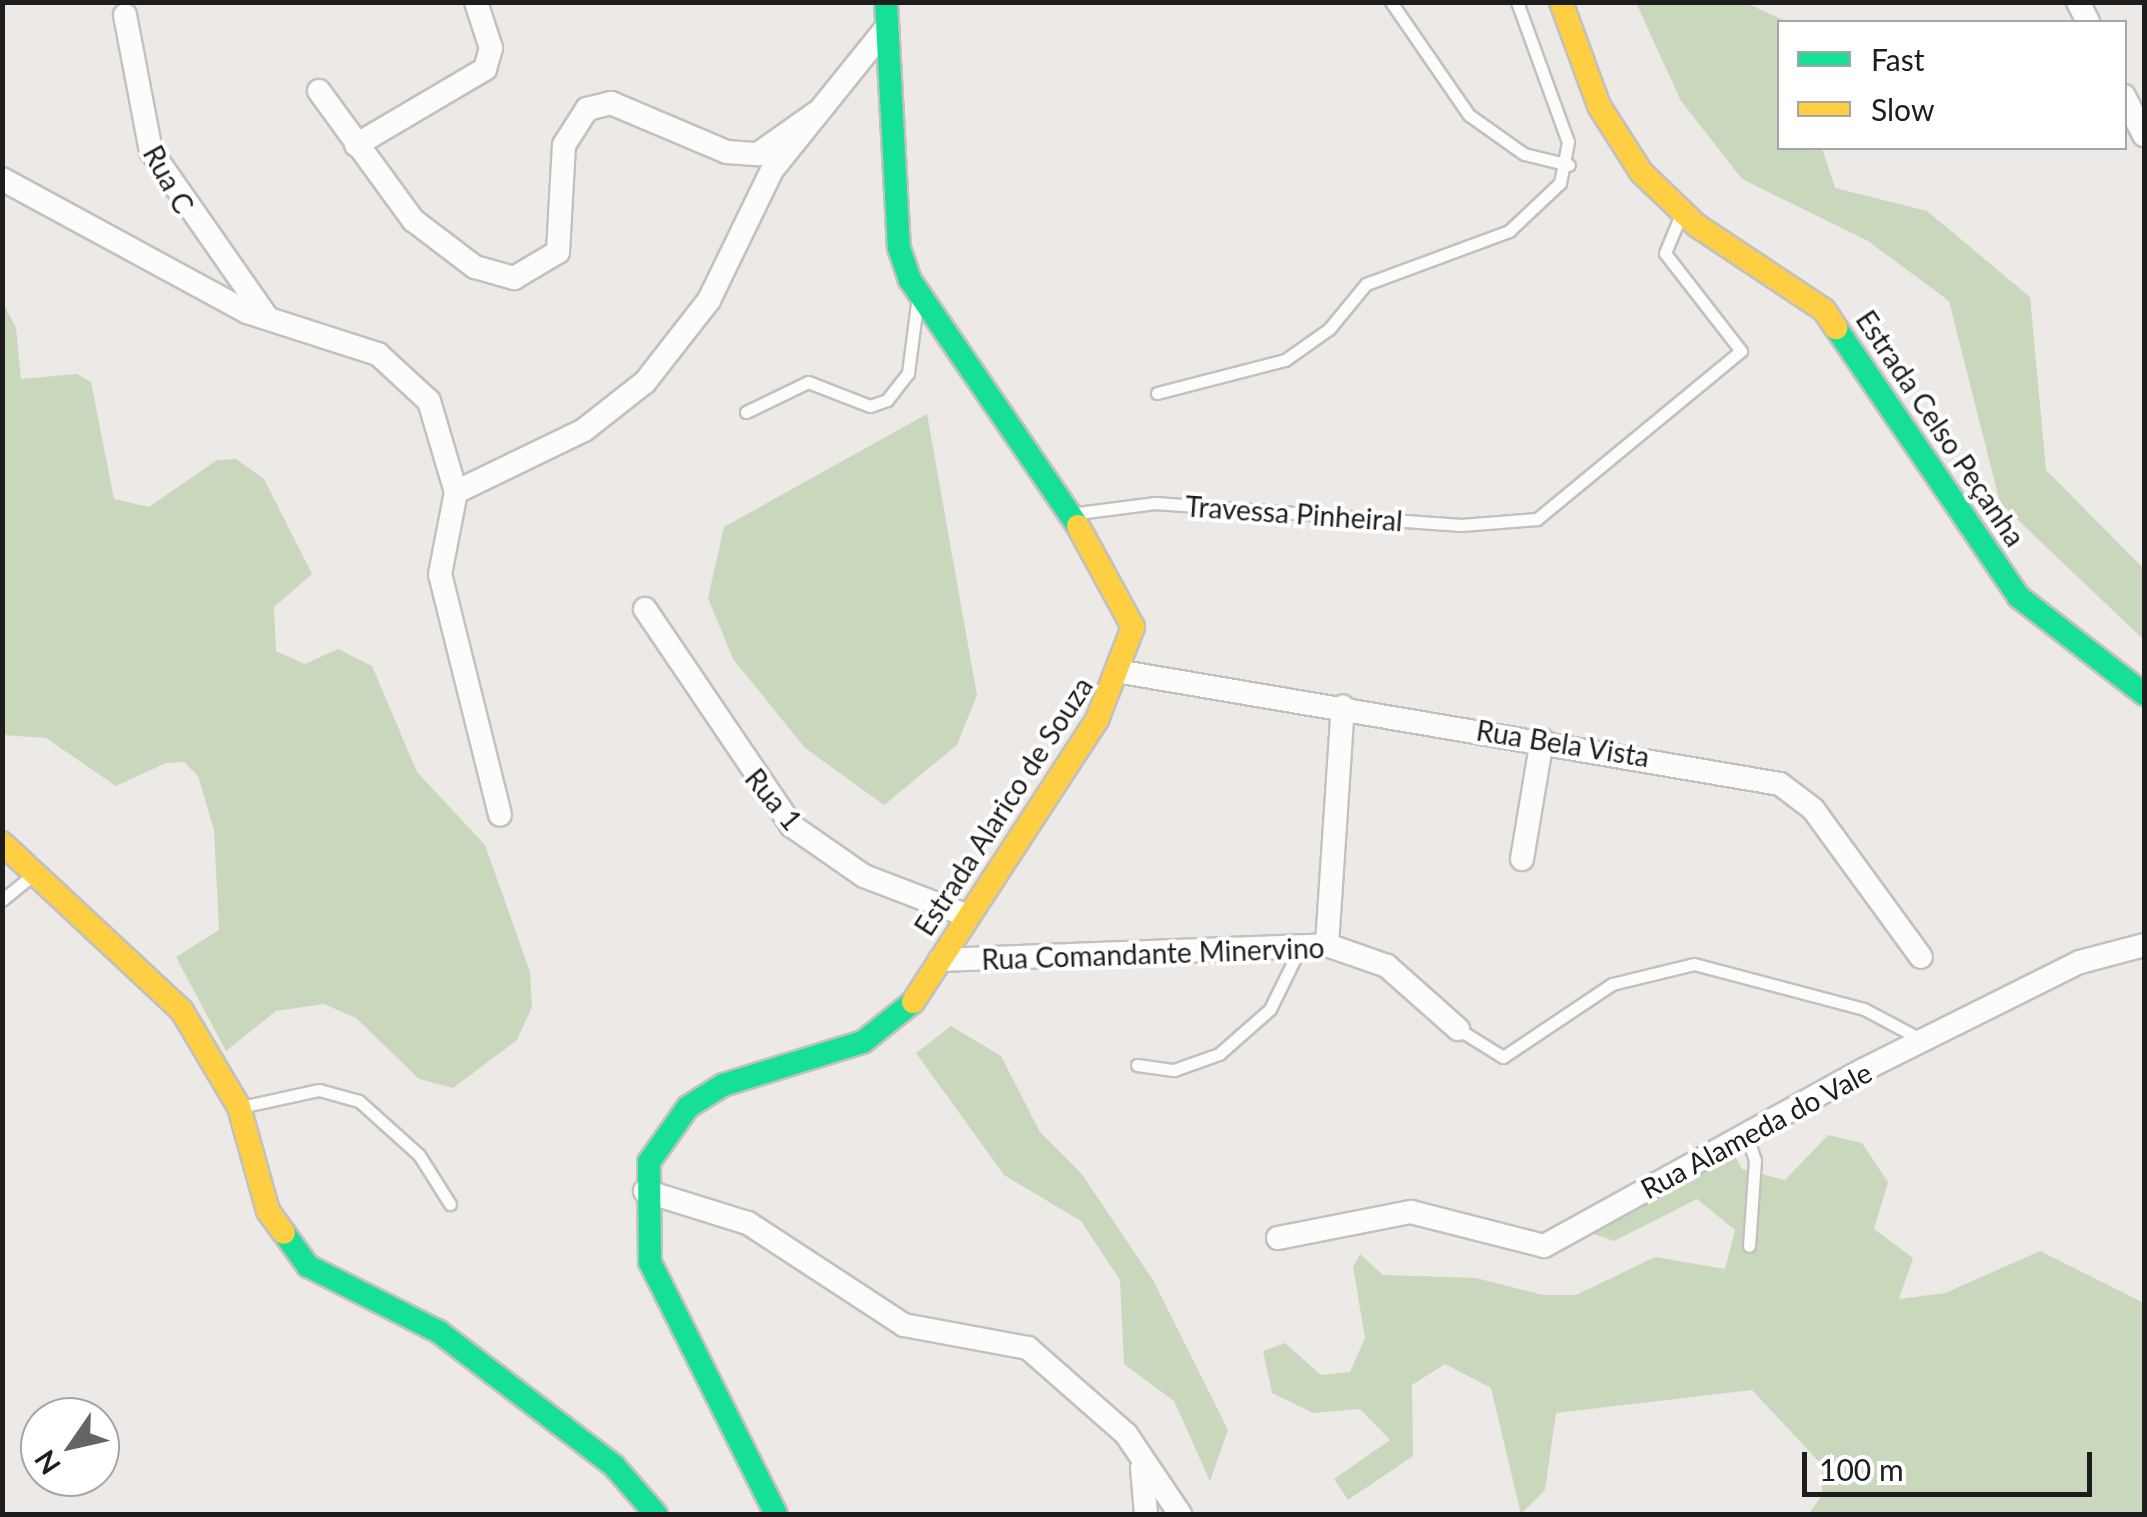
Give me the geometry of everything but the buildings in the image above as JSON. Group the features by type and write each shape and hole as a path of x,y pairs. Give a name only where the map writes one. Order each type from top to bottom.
{"main road":[{"name":"Estrada Alarico de Souza","path":"776,1514 662,1295 644,1230 645,1191 657,1147 688,1107 765,1069 863,1042 909,1008 1122,672 1132,627 1127,601 918,300 899,248 886,2"},
{"name":"Estrada Celso Peçanha","path":"1561,2 1611,132 1682,212 1824,310 2019,597 2144,694"},
{"path":"2,842 182,1011 240,1107 268,1211 308,1266 438,1332 614,1466 656,1514"}],"street":[{"path":"356,145 485,69 491,48 476,2"},
{"name":"Rua C","path":"125,15 150,151 268,318"},
{"path":"456,492 584,430 645,382 709,300 772,170 887,28"},
{"path":"319,91 356,145 450,252 514,278 558,252 564,145 587,109 610,104 727,152 758,154 816,113"},
{"path":"2127,102 2144,135"},
{"path":"2,179 268,318 345,340 409,376 444,434 456,492 440,574 500,815"},
{"name":"Rua 1","path":"644,609 792,826 864,876 968,916"},
{"name":"Rua Bela Vista","path":"1122,672 1714,766 1795,792 1921,958"},
{"path":"1327,945 1343,707"},
{"path":"1522,859 1542,740"},
{"name":"Rua Comandante Minervino","path":"940,960 1327,945 1387,966 1458,1028"},
{"name":"Rua Alameda do Vale","path":"1278,1238 1411,1212 1544,1246 1863,1070 1930,1044 2080,962 2144,945"},
{"path":"645,1191 748,1223 904,1325 1028,1348 1142,1456 1180,1514"},
{"path":"1142,1456 1146,1514"}],"lane":[{"path":"1391,2 1470,115 1524,154 1570,165"},
{"path":"1517,2 1570,165"},
{"path":"1157,393 1285,360 1375,278 1509,231 1570,165"},
{"name":"Travessa Pinheiral","path":"1069,514 1155,502 1520,527 1613,462 1741,350 1665,253 1682,212"},
{"path":"746,412 808,382 870,406 887,400 908,373 918,300"},
{"path":"2,900 34,874"},
{"path":"1136,1065 1174,1070 1218,1054 1270,1008 1301,946"},
{"path":"1458,1028 1503,1057 1612,984 1694,964 1864,1008 1930,1044"},
{"path":"240,1107 320,1090 359,1101 419,1156 450,1204"},
{"path":"1746,1137 1755,1160 1749,1246"}],"green space":[{"path":"1636,3 1746,3 1784,20 1777,20 1777,150 1823,150 1835,188 1927,211 2030,297 2046,470 2144,569 2144,640 2000,503 1949,301 1868,241 1742,179 1681,101"},
{"path":"3,303 16,328 21,379 77,374 91,382 114,499 149,507 217,460 236,459 264,479 312,574 274,607 276,651 305,664 338,649 372,666 417,772 485,845 530,972 532,1007 517,1040 453,1088 419,1079 356,1018 324,1004 276,1011 226,1051 176,957 219,930 214,830 198,776 184,762 166,763 116,786 46,738 3,735"},
{"path":"927,414 977,695 957,745 884,805 805,748 733,659 708,598 724,527"},
{"path":"951,1026 1001,1056 1040,1132 1081,1173 1153,1280 1228,1430 1210,1481 1174,1401 1124,1364 1120,1280 1081,1221 1004,1175 916,1053"},
{"path":"1828,1135 1862,1143 1888,1182 1874,1229 1913,1258 1899,1299 1945,1293 2040,1251 2144,1303 2144,1514 1809,1514 1822,1495 1822,1465 1752,1390 1556,1413 1545,1490 1521,1514 1491,1388 1445,1364 1412,1385 1413,1456 1348,1500 1334,1479 1390,1440 1360,1409 1313,1413 1272,1393 1263,1351 1285,1343 1321,1375 1350,1372 1365,1338 1353,1267 1360,1254 1383,1275 1476,1278 1543,1295 1576,1295 1655,1257 1725,1269 1735,1230 1697,1199 1614,1241 1562,1223 1620,1217 1637,1182 1728,1143 1742,1169 1785,1180"}],"traffic: fast":[{"path":"886,2 899,248 910,280 1078,526"},
{"path":"1836,328 2019,597 2144,694"},
{"path":"776,1514 650,1262 649,1162 688,1107 723,1085 863,1042 913,1002"},
{"path":"284,1233 308,1266 439,1332 614,1466 656,1514"}],"traffic: slow":[{"path":"1561,2 1599,106 1641,172 1696,225 1824,310 1836,328"},
{"path":"913,1002 1097,720 1133,627 1078,526"},
{"path":"2,843 182,1011 239,1107 268,1211 284,1233"}]}
